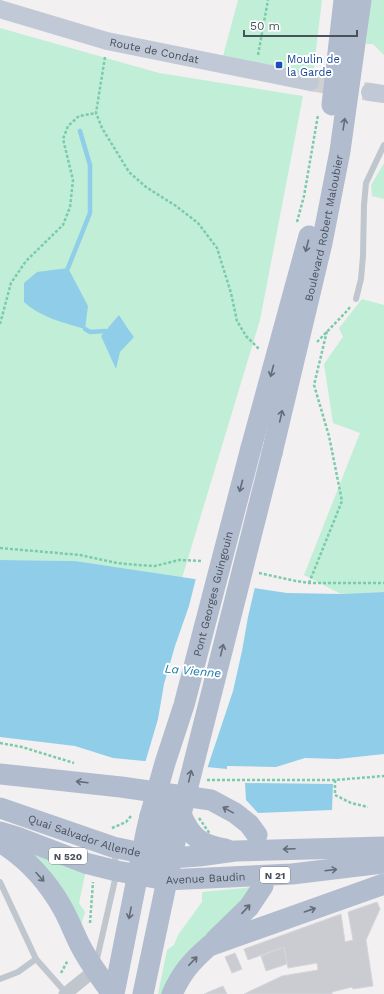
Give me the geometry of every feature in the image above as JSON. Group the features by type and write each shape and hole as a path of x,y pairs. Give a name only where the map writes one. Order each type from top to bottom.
{"main road":[{"name":"Boulevard Robert Maloubier","path":"251,448 309,237 326,150 337,70 344,0"},
{"name":"Boulevard Robert Maloubier","path":"272,454 322,243 340,151 362,0"},
{"name":"Route de Condat","path":"7,7 107,41 310,82"},
{"name":"Pont Georges Guingouin","path":"157,856 166,819 165,763 184,705 251,448"},
{"name":"Pont Georges Guingouin","path":"157,856 166,819 272,454"},
{"path":"0,774 121,787 211,800 249,824 257,835"},
{"name":"Quai Salvador Allende","path":"0,808 111,838 157,856"},
{"path":"166,819 203,843 210,846 236,851"},
{"name":"Quai Salvador Allende","path":"0,832 85,863 117,871 166,880"},
{"path":"0,842 13,850 46,883 62,908 80,945 95,970 113,994"},
{"path":"113,994 138,875 157,856 199,856 236,851 384,847"},
{"path":"157,856 166,880"},
{"name":"Avenue Baudin","path":"143,994 166,880 292,874 384,863"},
{"path":"209,946 384,884"},
{"path":"172,994 179,979 192,961 249,907 263,886"},
{"path":"95,970 102,994"}],"street":[{"path":"66,993 95,970"}],"lane":[{"path":"356,299 361,279 363,256 366,183 384,145"},
{"path":"95,970 117,871 111,838"},
{"path":"0,882 36,959 66,993"},
{"path":"0,979 18,972 36,959"}],"path":[{"path":"255,71 268,0"},
{"path":"107,41 96,113 102,128 130,172 146,187 176,206 198,224 217,248 231,292 237,321 246,336 264,352"},
{"path":"296,226 304,196 319,110"},
{"path":"0,324 11,283 26,261 63,224 70,207 73,180 63,139 68,126 79,116 96,113"},
{"path":"309,583 342,501 330,436 314,385 327,331"},
{"path":"0,548 80,555 138,566 155,566 179,560 210,561"},
{"path":"252,571 309,583 384,583"},
{"path":"0,743 22,747 80,765"},
{"path":"206,780 335,780 384,776"},
{"path":"335,780 335,795 351,803 368,808"},
{"path":"111,838 116,827 126,822 166,819"},
{"path":"92,903 93,880"}],"green space":[{"path":"238,0 322,0 314,75 223,56"},
{"path":"370,0 384,0 384,55 373,44 366,44"},
{"path":"0,28 159,73 303,96 260,320 182,578 75,561 0,560"},
{"path":"384,163 384,199 372,196 371,185"},
{"path":"362,299 384,305 384,592 341,594 304,575 360,433 333,423 324,364 343,337 339,328"},
{"path":"26,850 86,870 79,903 85,912 81,925"},
{"path":"254,887 165,994 158,994 167,950 174,945 178,935 202,902 202,892"}],"water":[{"path":"68,268 88,306 85,329 45,316 24,302 24,283 37,272"},
{"path":"119,315 134,337 120,352 116,369 101,336"},
{"name":"La Vienne","path":"0,560 75,561 287,593 341,594 384,592 384,754 338,759 305,758 276,767 227,766 227,769 113,758 75,746 0,737"},
{"path":"245,783 333,784 332,810 258,813 246,800"}],"pier":[{"path":"196,578 255,587 233,691 207,769 145,763 158,719 164,684 189,606"}],"building":[{"path":"377,902 380,909 366,940 373,986 353,989 352,987 332,992 332,994 244,994 282,976 318,970 317,963 288,968 284,947 248,960 244,949 341,914 345,942 353,940 348,912"},
{"path":"284,947 287,964 266,971 261,956"},
{"path":"235,953 242,969 232,973 225,957"},
{"path":"223,986 227,994 204,994"}],"waterway":[{"path":"68,268 90,213 90,165 80,131"},
{"path":"85,329 90,332 105,331"}],"tunnel":[{"path":"310,82 370,92"}],"place":[{"name":"Moulin de la Garde","path":"279,65"}]}
